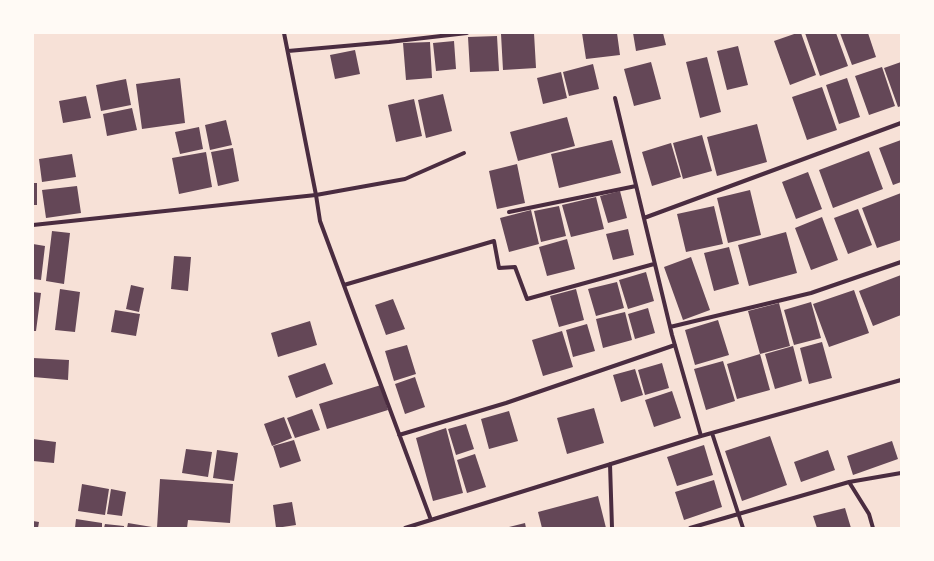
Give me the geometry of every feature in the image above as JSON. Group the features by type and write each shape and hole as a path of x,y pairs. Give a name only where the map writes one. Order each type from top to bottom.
{"street":[{"path":"284,33 320,221 431,520"},
{"path":"288,51 467,33"},
{"path":"615,98 670,327 701,436"},
{"path":"644,218 901,123"},
{"path":"33,225 316,195 405,179 464,153"},
{"path":"509,212 636,186"},
{"path":"344,285 494,241 499,268 515,266 527,299 654,264"},
{"path":"670,327 811,293 901,262"},
{"path":"399,435 506,403 675,345"},
{"path":"405,528 701,436 901,380"},
{"path":"712,433 743,528"},
{"path":"610,464 612,528"},
{"path":"690,528 849,482 901,473"},
{"path":"849,482 869,514 873,528"}],"building":[{"path":"534,33 536,68 503,70 501,34"},
{"path":"582,33 617,33 620,55 586,59"},
{"path":"633,33 663,33 666,45 636,51"},
{"path":"801,33 816,75 790,85 774,41"},
{"path":"805,33 836,33 848,66 820,76"},
{"path":"840,33 868,33 876,57 852,65"},
{"path":"497,36 499,71 470,72 468,37"},
{"path":"454,41 456,69 436,71 433,43"},
{"path":"430,42 432,78 406,80 403,43"},
{"path":"738,46 748,85 727,90 717,51"},
{"path":"355,50 360,74 335,79 330,55"},
{"path":"707,57 721,112 700,118 686,62"},
{"path":"651,62 661,99 634,106 624,69"},
{"path":"901,62 901,106 898,107 884,68"},
{"path":"593,64 599,89 569,96 563,72"},
{"path":"882,67 895,106 869,115 855,76"},
{"path":"561,72 567,98 543,104 537,78"},
{"path":"180,78 185,123 142,129 136,84"},
{"path":"847,78 860,117 839,124 826,85"},
{"path":"126,79 131,105 101,111 96,85"},
{"path":"822,87 837,130 807,140 792,97"},
{"path":"443,94 452,131 426,138 418,100"},
{"path":"86,96 91,118 63,123 59,101"},
{"path":"414,99 422,136 396,142 388,105"},
{"path":"132,108 137,130 107,136 103,114"},
{"path":"567,117 575,146 518,161 510,132"},
{"path":"226,120 232,145 210,150 205,125"},
{"path":"757,124 767,162 717,176 707,137"},
{"path":"199,127 203,149 180,154 175,132"},
{"path":"702,135 712,171 683,179 673,143"},
{"path":"612,140 621,173 559,188 551,154"},
{"path":"901,140 901,182 893,185 879,148"},
{"path":"671,143 681,177 652,186 642,152"},
{"path":"233,148 239,181 218,186 211,152"},
{"path":"869,151 883,189 833,208 819,170"},
{"path":"206,152 212,187 179,194 172,158"},
{"path":"72,154 76,177 42,182 39,159"},
{"path":"517,164 525,203 497,209 489,171"},
{"path":"808,172 822,209 796,219 782,182"},
{"path":"33,183 37,183 37,205 33,205"},
{"path":"77,186 81,213 46,218 42,190"},
{"path":"750,190 761,235 728,243 717,198"},
{"path":"620,191 627,218 608,223 600,196"},
{"path":"901,193 901,240 877,248 862,208"},
{"path":"596,197 604,229 571,237 562,205"},
{"path":"559,206 566,236 541,242 534,211"},
{"path":"714,206 723,244 686,252 677,214"},
{"path":"858,209 872,245 848,254 834,218"},
{"path":"531,210 539,244 509,252 500,218"},
{"path":"822,217 838,260 811,270 795,228"},
{"path":"628,229 634,255 613,260 606,234"},
{"path":"52,231 70,233 64,284 46,281"},
{"path":"786,232 797,273 749,286 738,245"},
{"path":"567,239 575,269 547,276 539,247"},
{"path":"33,244 45,246 41,280 33,279"},
{"path":"729,247 739,284 714,291 704,253"},
{"path":"174,256 191,257 188,291 171,289"},
{"path":"691,257 710,310 683,320 664,267"},
{"path":"646,272 654,301 628,309 619,280"},
{"path":"901,275 901,315 873,326 859,291"},
{"path":"617,282 624,308 596,316 588,289"},
{"path":"131,285 144,288 139,312 126,309"},
{"path":"60,289 80,292 75,332 55,330"},
{"path":"576,289 584,320 559,327 550,296"},
{"path":"854,290 869,333 829,347 813,304"},
{"path":"33,292 41,293 36,331 33,331"},
{"path":"393,299 405,329 386,335 375,305"},
{"path":"811,302 821,338 794,345 784,310"},
{"path":"779,303 790,346 760,354 748,311"},
{"path":"648,308 655,333 635,339 628,314"},
{"path":"115,310 140,314 136,336 111,332"},
{"path":"625,312 632,340 603,348 596,319"},
{"path":"718,320 729,355 695,365 685,330"},
{"path":"310,321 317,345 278,357 271,333"},
{"path":"587,324 595,351 573,357 566,330"},
{"path":"562,331 573,367 543,376 532,340"},
{"path":"822,342 832,378 809,384 800,348"},
{"path":"407,345 416,374 394,381 385,351"},
{"path":"793,346 802,381 775,389 765,354"},
{"path":"760,354 770,390 737,399 727,364"},
{"path":"33,358 69,360 68,380 33,377"},
{"path":"723,361 735,401 706,410 694,369"},
{"path":"325,363 333,384 296,398 288,376"},
{"path":"662,363 669,388 645,395 638,370"},
{"path":"635,369 643,395 621,402 613,375"},
{"path":"415,377 425,407 405,414 395,384"},
{"path":"381,385 388,410 327,429 319,404"},
{"path":"672,391 681,418 654,427 645,400"},
{"path":"594,408 604,443 567,454 557,418"},
{"path":"312,409 320,430 295,438 287,418"},
{"path":"509,411 518,441 489,449 481,419"},
{"path":"284,417 292,438 272,446 264,424"},
{"path":"466,424 474,449 456,455 448,429"},
{"path":"446,428 463,493 433,501 416,438"},
{"path":"770,436 787,485 742,501 725,451"},
{"path":"33,439 56,442 54,463 33,461"},
{"path":"294,440 301,461 280,468 273,446"},
{"path":"892,441 898,459 853,475 847,456"},
{"path":"704,445 713,475 677,486 667,457"},
{"path":"186,449 212,452 208,477 182,473"},
{"path":"217,450 238,453 234,481 213,478"},
{"path":"828,450 835,470 801,482 794,462"},
{"path":"475,454 486,487 467,493 457,460"},
{"path":"160,479 233,484 230,523 188,520 187,528 157,528"},
{"path":"714,480 722,507 684,520 675,492"},
{"path":"82,484 109,489 105,515 78,511"},
{"path":"111,489 126,492 122,516 107,514"},
{"path":"598,496 606,528 542,528 538,512"},
{"path":"292,502 296,525 276,528 273,505"},
{"path":"845,508 851,528 817,528 813,516"},
{"path":"76,519 102,523 102,528 75,528"},
{"path":"33,521 39,522 38,528 33,528"},
{"path":"128,523 152,527 152,528 127,528"},
{"path":"525,523 526,528 509,528 509,527"},
{"path":"105,524 124,526 124,528 104,528"}]}
